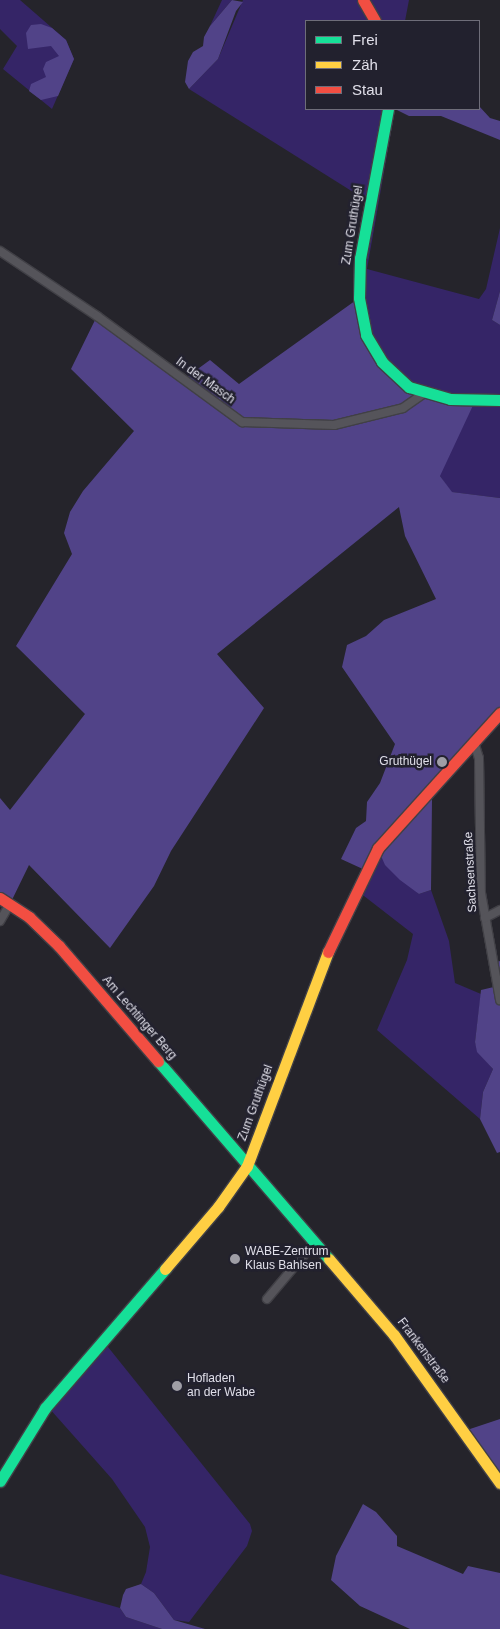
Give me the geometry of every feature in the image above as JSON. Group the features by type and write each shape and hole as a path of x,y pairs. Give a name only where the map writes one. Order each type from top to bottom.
{"street":[{"path":"363,0 374,20"},
{"name":"Zum Gruthügel","path":"388,110 360,258 359,298 366,335 382,362 398,379 423,394 450,399 500,400"},
{"name":"In der Masch","path":"0,251 98,316 242,422 334,425 403,408 423,394"},
{"name":"Zum Gruthügel","path":"0,1481 45,1408 218,1206 247,1166 336,931 365,870 378,848 500,713"},
{"name":"Sachsenstraße","path":"474,742 479,758 481,893 500,1000"},
{"name":"Am Lechtinger Berg","path":"0,898 10,904 59,946 247,1166"},
{"path":"0,921 10,904"},
{"path":"486,918 500,910"},
{"name":"Frankenstraße","path":"247,1166 394,1335 500,1483"},
{"path":"267,1299 315,1242"}],"shaded area":[{"path":"0,0 20,0 66,40 74,59 52,109 3,69 17,46 0,29"},
{"path":"222,0 232,0 210,26"},
{"path":"232,0 243,2 236,11 218,59 189,89 185,82 188,61 193,52 203,46 204,37 210,26"},
{"path":"243,0 409,0 405,20 305,20 305,110 395,110 367,269 479,299 486,289 500,228 500,291 492,320 500,325 500,498 451,492 440,476 423,394 373,349 359,298 369,202 189,89 218,59"},
{"path":"41,24 52,28 66,40 74,59 58,96 41,100 29,91 31,84 46,77 43,69 46,62 59,56 51,46 28,49 26,33 31,25"},
{"path":"480,107 490,118 500,121 500,140 441,116 409,116 397,110 480,110"},
{"path":"500,291 500,325 492,320"},
{"path":"359,298 366,335 409,387 476,399 440,476 452,492 500,498 500,713 426,794 432,800 431,890 419,894 400,880 385,865 378,849 365,870 341,859 356,828 366,821 367,802 380,783 395,744 342,667 347,645 366,636 384,620 436,599 405,536 399,507 217,654 264,708 171,851 154,886 110,948 29,865 10,904 0,898 0,798 10,810 85,714 16,646 72,554 64,533 70,512 83,491 134,431 71,369 97,316 184,379 210,360 239,384"},
{"path":"378,848 419,894 431,890 449,941 455,983 481,994 475,1042 478,1052 493,1069 483,1092 480,1119 377,1030 407,960 413,934 355,889"},
{"path":"500,961 500,1152 497,1153 480,1119 483,1092 493,1069 477,1052 475,1042 481,990 498,986 494,963"},
{"path":"104,1342 250,1524 252,1531 247,1546 189,1622 174,1620 154,1593 141,1584 146,1572 150,1547 145,1527 112,1479 49,1408"},
{"path":"500,1419 500,1484 464,1431"},
{"path":"363,1504 376,1512 397,1536 397,1546 463,1574 468,1566 500,1573 500,1629 410,1629 360,1606 331,1580 336,1556"},
{"path":"0,1574 120,1608 126,1617 162,1629 0,1629"},
{"path":"141,1584 154,1593 174,1620 205,1629 162,1629 126,1617 120,1608 123,1595 126,1589"}],"traffic: fast":[{"path":"388,110 360,258 359,298 366,335 382,362 409,387 450,399 500,400"},
{"path":"158,1061 329,1259"},
{"path":"0,1481 45,1408 165,1269"}],"traffic: slow":[{"path":"165,1269 218,1207 247,1166 328,952"},
{"path":"329,1259 394,1335 500,1483"}],"traffic: jam":[{"path":"363,0 374,20"},
{"path":"328,952 378,848 500,713"},
{"path":"0,898 29,917 59,946 158,1061"}],"place":[{"name":"Gruthügel","path":"442,762"},
{"name":"WABE-Zentrum Klaus Bahlsen","path":"235,1259"},
{"name":"Hofladen an der Wabe","path":"177,1386"}]}
